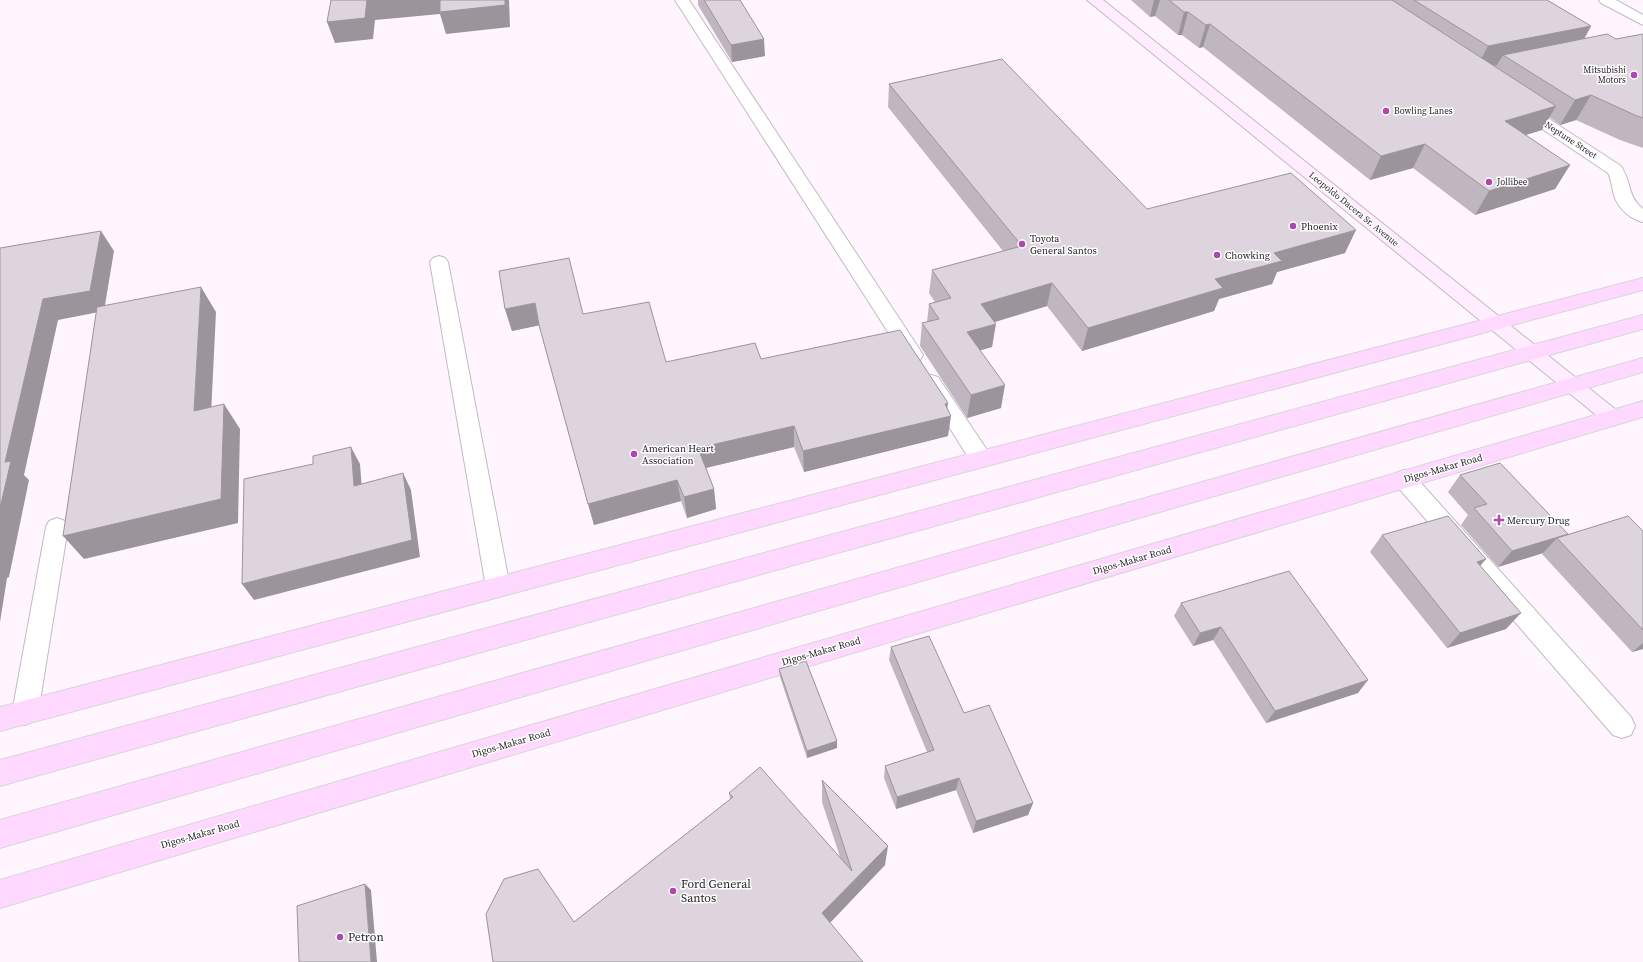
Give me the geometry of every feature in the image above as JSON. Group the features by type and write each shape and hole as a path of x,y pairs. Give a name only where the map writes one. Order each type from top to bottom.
{"main road":[{"name":"Leopoldo Dacera Sr. Avenue","path":"1094,0 1614,418"},
{"path":"0,719 1643,284"},
{"path":"0,773 1643,322"},
{"path":"0,834 1643,365"},
{"name":"Digos-Makar Road","path":"0,894 1643,409"}],"street":[{"path":"682,0 981,460"},
{"path":"1606,0 1643,21"},
{"name":"Neptune Street","path":"1504,97 1616,170 1621,179 1625,200 1631,208 1643,217"},
{"path":"439,262 498,587"},
{"path":"1404,479 1622,726"},
{"path":"25,713 57,527"}],"building":[{"path":"331,0 367,0 365,18 327,22"},
{"path":"440,0 505,0 505,5 440,12"},
{"path":"704,0 740,0 764,39 731,45"},
{"path":"1169,0 1392,0 1556,106 1505,121 1570,165 1489,191 1425,144 1381,156 1210,24 1206,25 1188,12 1184,12"},
{"path":"1414,0 1547,0 1591,26 1488,46"},
{"path":"1607,34 1616,39 1643,34 1643,118 1591,95 1575,100 1503,55"},
{"path":"1002,59 1147,209 1291,173 1356,230 1274,253 1282,261 1215,279 1223,288 1088,328 1052,283 981,304 996,324 967,332 1005,385 971,395 922,323 939,319 929,304 951,298 932,270 1022,246 889,84"},
{"path":"101,231 90,291 43,299 5,462 11,461 0,508 0,248"},
{"path":"569,258 583,314 649,302 666,362 755,343 761,359 900,330 948,403 945,404 951,416 803,451 794,426 698,448 714,489 684,497 677,480 588,504 539,325 535,303 505,309 499,271"},
{"path":"201,287 194,411 224,404 221,499 63,536 97,307"},
{"path":"351,447 354,486 403,473 412,540 242,584 244,479 313,464 313,456"},
{"path":"1500,463 1568,534 1512,551 1474,508 1487,504 1460,475"},
{"path":"1448,516 1486,559 1477,562 1521,613 1460,633 1382,535"},
{"path":"1628,516 1643,531 1643,630 1557,538"},
{"path":"1289,571 1368,680 1275,711 1221,627 1200,633 1181,603"},
{"path":"929,636 964,713 989,705 1033,803 976,821 959,778 897,797 885,766 934,750 891,647"},
{"path":"806,661 837,741 807,751 779,669"},
{"path":"760,767 852,871 822,780 888,846 822,913 863,962 493,962 486,914 504,879 538,869 574,922 733,797 729,793"},
{"name":"Petron","path":"365,884 371,962 299,962 297,906"}],"place":[{"name":"Mitsubishi Motors","path":"1634,75"},
{"name":"Bowling Lanes","path":"1386,111"},
{"name":"Jollibee","path":"1489,182"},
{"name":"Phoenix","path":"1293,226"},
{"name":"Toyota General Santos","path":"1022,244"},
{"name":"Chowking","path":"1217,255"},
{"name":"American Heart Association","path":"634,454"},
{"name":"Mercury Drug","path":"1499,520"},
{"name":"Ford General Santos","path":"673,891"},
{"name":"Petron","path":"340,937"}]}
